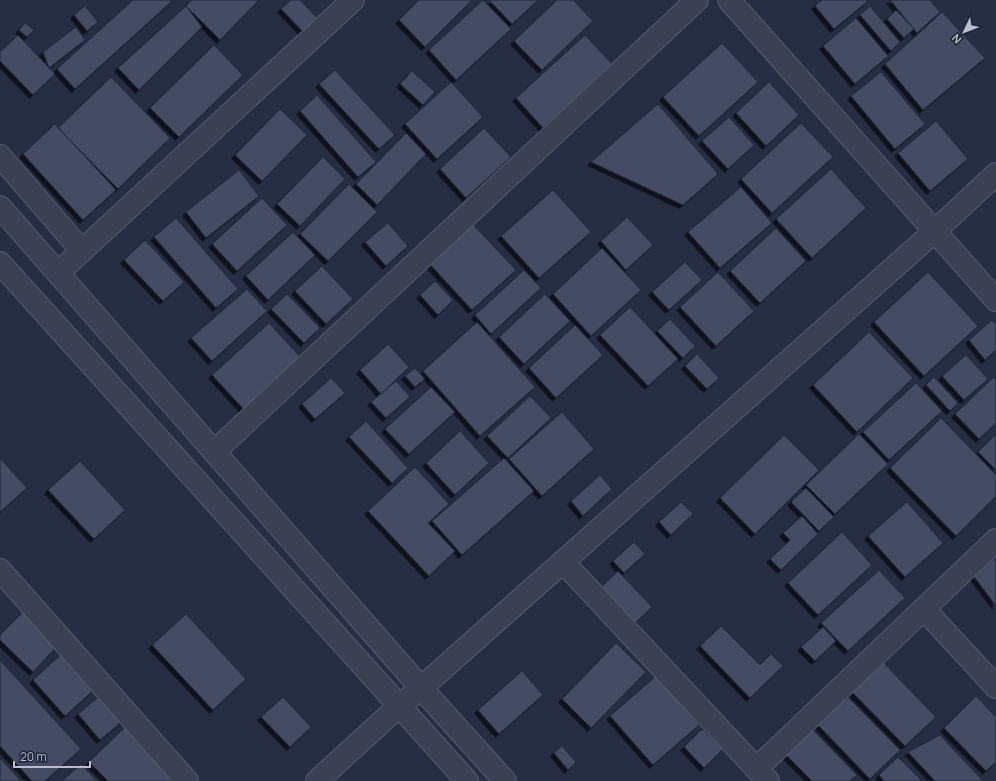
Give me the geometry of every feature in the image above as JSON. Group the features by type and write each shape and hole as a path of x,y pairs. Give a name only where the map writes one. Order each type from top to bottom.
{"street":[{"path":"58,274 82,250 353,0"},
{"path":"214,452 697,0"},
{"path":"729,0 996,300"},
{"path":"0,156 82,250"},
{"path":"317,781 399,706 564,562 935,232 996,174"},
{"path":"0,207 421,688 505,781"},
{"path":"0,262 467,781"},
{"path":"564,562 762,775 924,609 996,540"},
{"path":"0,570 187,781"},
{"path":"924,609 996,688"}],"building":[{"path":"133,0 172,1 75,89 57,69"},
{"path":"192,0 259,0 220,40 186,6"},
{"path":"291,0 300,0 323,24 309,38 281,9"},
{"path":"419,0 471,1 425,47 399,20"},
{"path":"483,0 511,29 456,80 429,50"},
{"path":"538,0 512,24 490,1"},
{"path":"557,0 573,0 593,21 542,70 514,41"},
{"path":"822,0 868,1 834,29 815,6"},
{"path":"890,0 930,0 940,12 917,33"},
{"path":"85,6 98,22 87,31 74,15"},
{"path":"186,6 202,27 139,90 118,68"},
{"path":"870,6 900,42 891,51 860,15"},
{"path":"896,10 914,29 904,38 887,19"},
{"path":"942,12 985,58 923,110 885,64"},
{"path":"856,18 888,56 855,84 823,46"},
{"path":"25,23 34,30 27,37 19,30"},
{"path":"76,27 85,40 49,68 43,52"},
{"path":"18,35 55,74 33,95 0,61 0,52"},
{"path":"585,35 613,65 543,128 516,98"},
{"path":"722,43 758,82 699,136 663,97"},
{"path":"214,45 243,75 179,137 150,108"},
{"path":"335,70 395,135 379,149 319,84"},
{"path":"412,71 435,92 423,105 400,84"},
{"path":"881,72 925,124 895,149 851,96"},
{"path":"111,77 170,138 118,189 58,128"},
{"path":"451,82 483,117 437,159 405,124"},
{"path":"769,82 799,115 766,146 736,113"},
{"path":"317,95 376,162 358,177 300,111"},
{"path":"658,104 718,174 683,205 591,162"},
{"path":"280,109 307,135 262,181 235,155"},
{"path":"729,117 754,145 728,169 702,141"},
{"path":"936,121 968,159 930,191 898,153"},
{"path":"801,123 833,157 772,213 741,179"},
{"path":"55,124 116,190 83,220 23,154"},
{"path":"484,128 511,157 466,198 440,169"},
{"path":"406,133 426,154 377,205 356,184"},
{"path":"323,157 345,179 300,226 277,204"},
{"path":"831,169 866,208 812,258 776,219"},
{"path":"239,170 259,196 206,238 186,212"},
{"path":"349,184 377,212 328,261 300,234"},
{"path":"741,187 772,223 720,268 688,232"},
{"path":"553,190 591,232 539,278 501,236"},
{"path":"262,198 287,225 237,271 212,244"},
{"path":"627,217 653,245 626,270 601,241"},
{"path":"176,218 238,289 216,308 154,237"},
{"path":"469,220 516,270 472,310 426,260"},
{"path":"388,223 408,246 386,266 365,242"},
{"path":"776,228 806,261 760,303 730,271"},
{"path":"293,232 315,255 268,300 246,276"},
{"path":"145,240 184,282 163,301 124,260"},
{"path":"602,248 641,290 591,336 553,294"},
{"path":"685,262 702,280 669,310 652,292"},
{"path":"322,266 353,299 326,324 295,291"},
{"path":"524,270 541,288 491,334 475,315"},
{"path":"718,272 754,311 716,346 680,307"},
{"path":"928,272 978,326 924,376 874,322"},
{"path":"435,281 453,300 438,315 420,295"},
{"path":"247,289 267,311 212,361 191,338"},
{"path":"287,294 320,328 304,343 271,309"},
{"path":"545,294 570,321 524,364 499,337"},
{"path":"630,307 678,359 648,386 600,335"},
{"path":"670,319 695,346 683,358 657,331"},
{"path":"992,320 996,324 996,350 985,360 969,340"},
{"path":"477,322 535,387 480,436 423,371"},
{"path":"269,323 304,361 247,413 212,375"},
{"path":"575,325 603,355 556,398 529,368"},
{"path":"869,332 913,378 857,432 813,385"},
{"path":"388,344 409,367 381,394 360,370"},
{"path":"697,354 719,378 707,389 685,366"},
{"path":"966,355 988,379 964,400 942,376"},
{"path":"415,368 425,379 415,387 405,376"},
{"path":"934,377 958,403 950,411 926,385"},
{"path":"994,377 996,380 996,423 979,439 955,414"},
{"path":"331,378 345,393 315,419 302,404"},
{"path":"396,381 410,397 386,418 371,402"},
{"path":"916,383 942,411 889,460 863,432"},
{"path":"431,387 455,412 409,454 385,429"},
{"path":"530,396 551,418 508,458 487,436"},
{"path":"562,412 594,449 542,496 509,459"},
{"path":"941,418 996,475 996,496 956,536 890,468"},
{"path":"366,421 408,468 392,483 349,437"},
{"path":"460,431 489,463 455,495 426,463"},
{"path":"859,434 888,464 835,514 806,485"},
{"path":"996,434 996,470 978,452"},
{"path":"784,435 819,470 755,534 720,498"},
{"path":"0,458 27,488 0,512"},
{"path":"504,458 534,491 462,555 432,521"},
{"path":"80,461 125,510 94,539 48,490"},
{"path":"415,467 449,504 428,523 455,551 429,576 368,511"},
{"path":"600,475 612,489 583,516 571,501"},
{"path":"806,488 834,517 819,531 791,502"},
{"path":"681,502 693,514 671,535 659,522"},
{"path":"907,502 943,543 905,577 868,536"},
{"path":"802,516 818,534 781,570 770,559 790,540 783,533"},
{"path":"842,532 872,565 818,615 788,583"},
{"path":"634,542 645,554 624,573 613,561"},
{"path":"993,558 996,562 996,606 972,574"},
{"path":"879,570 905,598 848,651 821,623"},
{"path":"618,571 652,607 633,625 599,589"},
{"path":"24,611 59,644 33,672 0,640 0,635"},
{"path":"186,614 246,679 213,710 152,645"},
{"path":"721,626 760,665 771,654 783,666 750,698 700,646"},
{"path":"823,627 836,641 815,661 801,647"},
{"path":"616,643 646,672 591,728 562,699"},
{"path":"65,651 97,687 65,716 33,680"},
{"path":"880,659 936,717 905,746 849,689"},
{"path":"0,660 81,749 45,781 32,781 0,746"},
{"path":"522,671 543,695 499,734 478,710"},
{"path":"656,676 699,725 653,765 610,716"},
{"path":"844,693 900,750 870,779 815,722"},
{"path":"102,694 124,720 100,740 78,714"},
{"path":"976,696 996,717 996,762 986,771 944,728"},
{"path":"283,697 311,727 290,747 261,717"},
{"path":"126,726 174,781 108,781 89,762"},
{"path":"809,726 857,775 850,781 812,781 783,752"},
{"path":"702,729 723,749 704,768 684,747"},
{"path":"940,735 983,781 935,781 908,752"},
{"path":"562,746 576,762 568,770 554,753"},
{"path":"898,757 922,781 884,781 879,775"},
{"path":"0,758 21,781 0,781"},
{"path":"81,764 97,781 62,781"}]}
